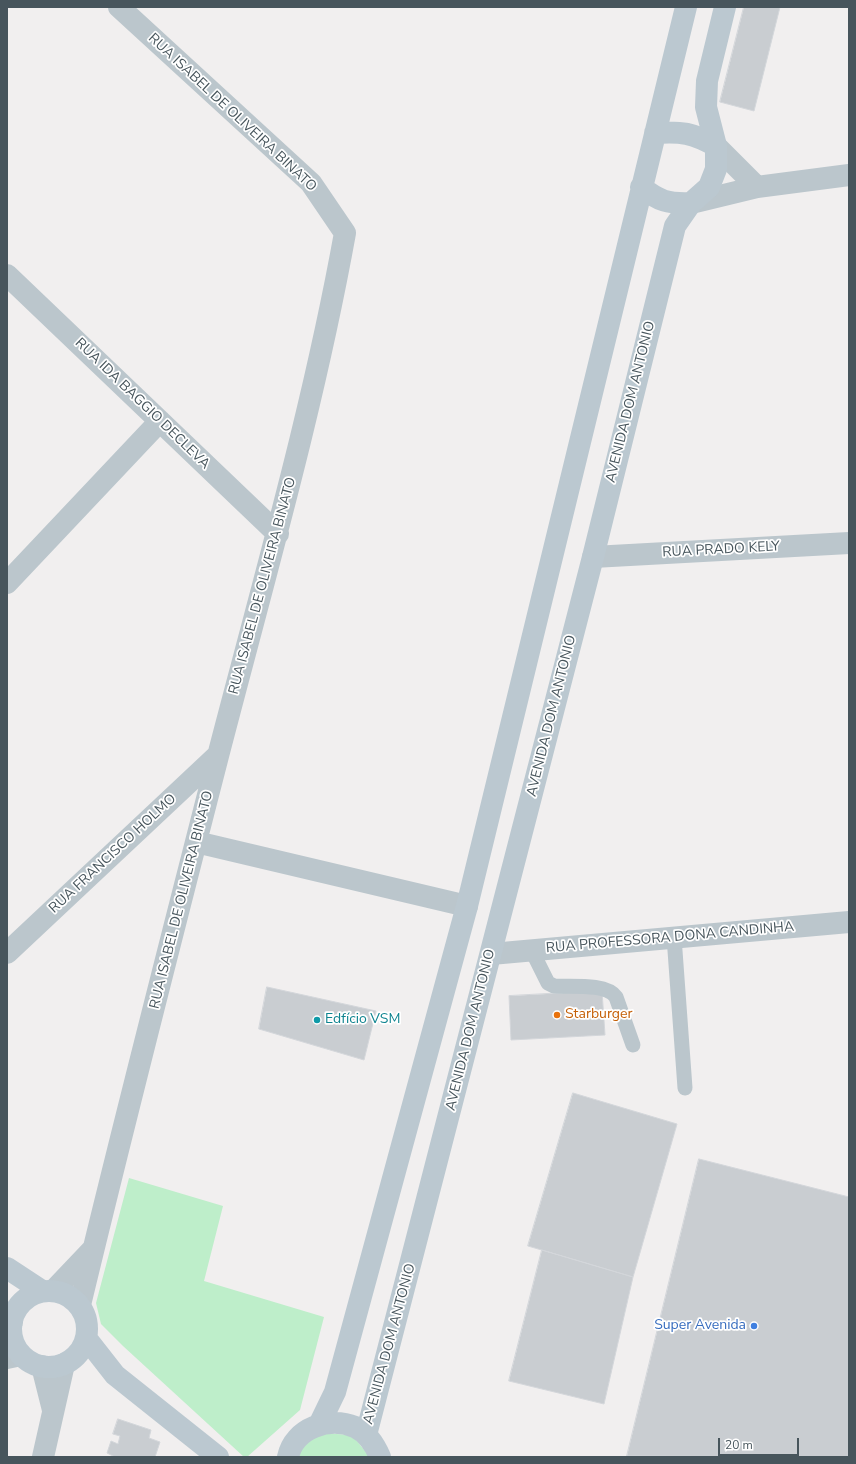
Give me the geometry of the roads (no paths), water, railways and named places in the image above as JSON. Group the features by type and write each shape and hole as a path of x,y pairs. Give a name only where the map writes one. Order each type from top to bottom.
{"main road":[{"path":"319,1425 336,1392 467,906 686,7"},
{"name":"AVENIDA DOM ANTONIO","path":"366,1435 593,557 675,226 691,203 709,187 716,169 716,146 706,107 707,81 726,7"},
{"path":"655,133 676,131 697,136 716,146"},
{"path":"641,187 655,198 673,204 691,203"},
{"path":"7,1268 48,1290 64,1293 80,1306 85,1315 88,1327 81,1351 68,1362 53,1367 42,1366 14,1356 15,1345 11,1334 10,1314 31,1295 48,1290"},
{"path":"86,1338 115,1375 218,1457"},
{"path":"68,1362 115,1375"},
{"path":"284,1456 305,1431 331,1422 344,1423 356,1427 366,1435 375,1446 380,1457"}],"street":[{"name":"RUA ISABEL DE OLIVEIRA BINATO","path":"80,1306 218,755 278,534 332,304 345,233 311,183 119,7"},
{"path":"716,146 757,187"},
{"path":"691,203 757,187 849,175"},
{"name":"RUA IDA BAGGIO DECLEVA","path":"7,275 278,534"},
{"path":"7,583 160,421"},
{"name":"RUA PRADO KELY","path":"593,557 849,543"},
{"name":"RUA FRANCISCO HOLMO","path":"7,953 218,755"},
{"path":"196,842 467,906"},
{"name":"RUA PROFESSORA DONA CANDINHA","path":"491,954 849,922"},
{"name":"RUA ISABEL DE OLIVEIRA BINATO","path":"48,1290 94,1248"},
{"path":"43,1457 68,1362"},
{"path":"42,1366 54,1414"}],"lane":[{"path":"674,937 685,1088"},
{"path":"532,951 548,983 554,986 604,988 612,991 616,997 633,1045"}],"place":[{"name":"Starburger","path":"557,1015"},
{"name":"Edfício VSM","path":"317,1020"},
{"name":"Super Avenida","path":"754,1326"}]}
